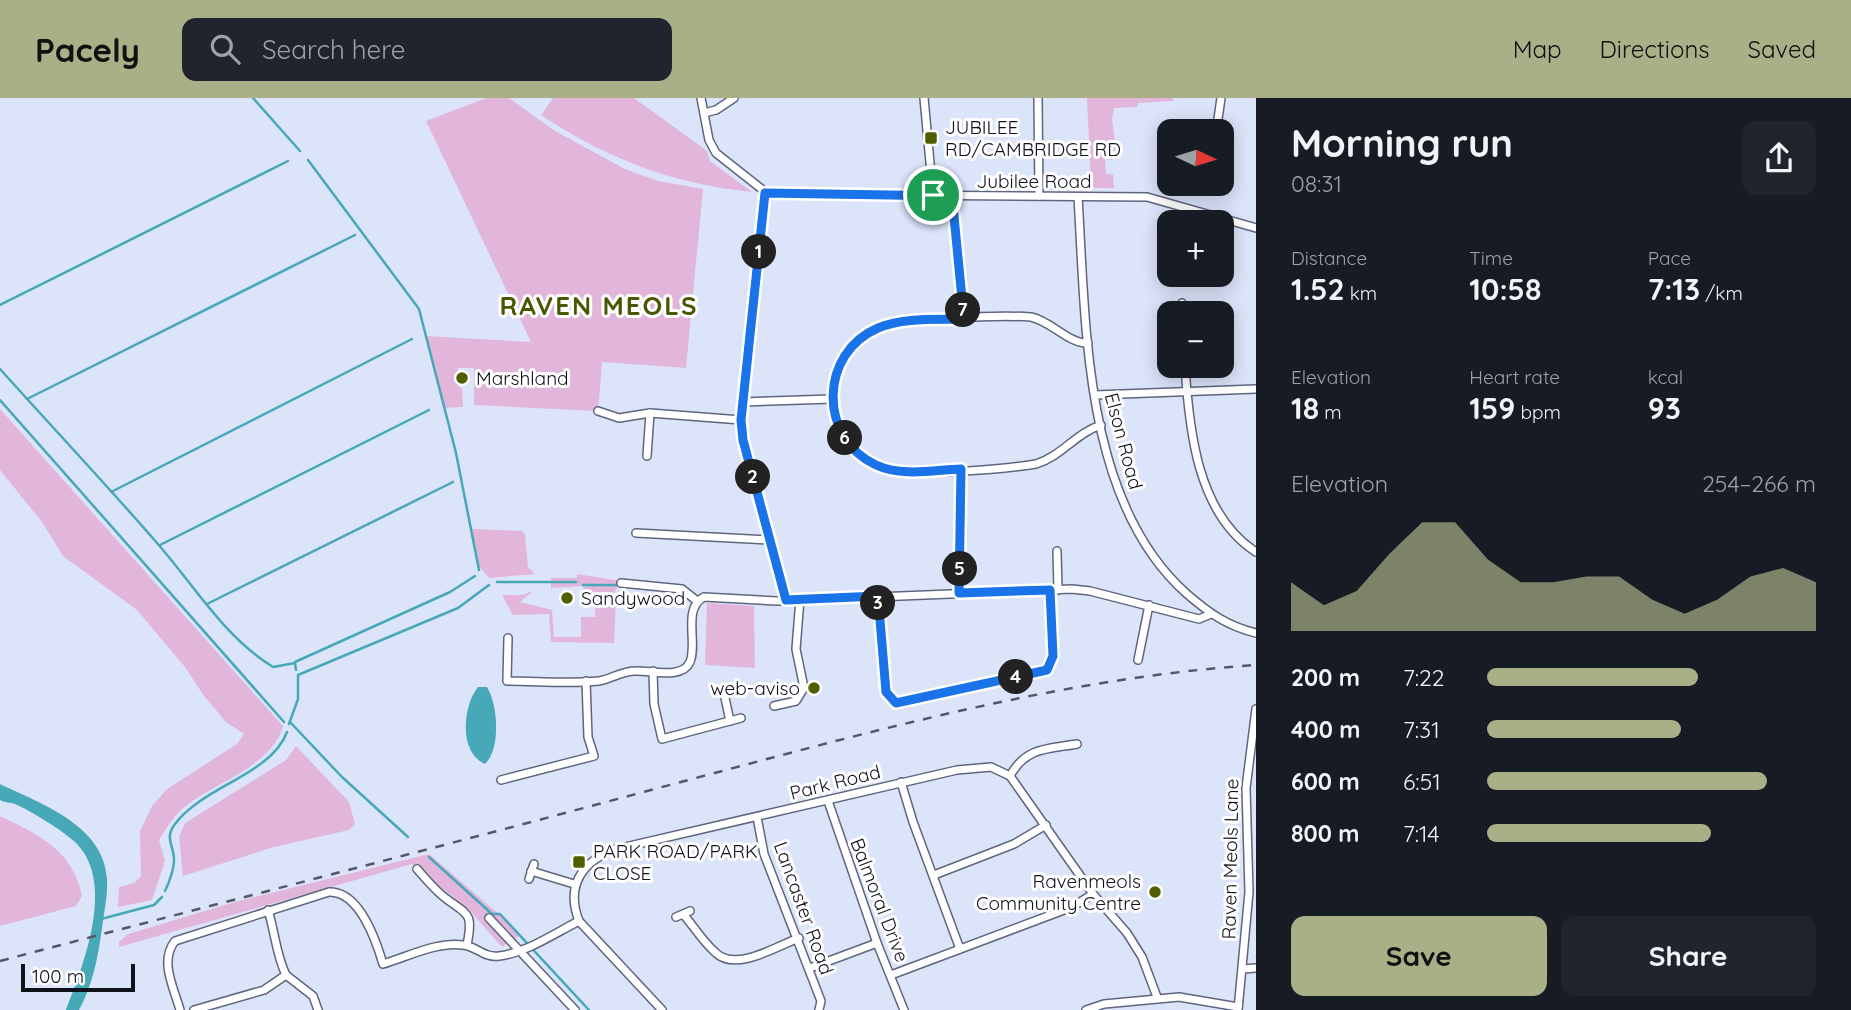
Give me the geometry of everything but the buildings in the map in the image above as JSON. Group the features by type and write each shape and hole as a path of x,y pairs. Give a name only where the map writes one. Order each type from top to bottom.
{"street":[{"path":"701,98 709,140 716,153 765,193 741,420 743,440 786,600"},
{"path":"704,113 716,110 734,98"},
{"path":"924,98 933,195"},
{"path":"1038,98 1039,196"},
{"path":"1218,118 1221,98"},
{"name":"Jubilee Road","path":"765,193 1154,198 1256,228"},
{"path":"952,196 964,319"},
{"name":"Elson Road","path":"1078,197 1088,343 1095,395 1101,425 1125,504 1144,543 1177,585 1225,624 1256,633"},
{"path":"1088,343 1078,342 1052,324 1031,317 898,322 868,333 853,345 841,361 834,380 832,399 843,435 870,461 899,471 1019,467 1044,462 1062,452 1082,433 1101,425"},
{"path":"1186,378 1194,447 1211,495 1232,530 1256,552"},
{"path":"1095,395 1256,389"},
{"path":"743,402 832,399"},
{"path":"598,411 619,418 650,413 741,420"},
{"path":"647,456 650,413"},
{"path":"959,593 961,469"},
{"path":"636,533 770,540"},
{"path":"878,596 886,692 891,700 899,704 1047,670 1053,656 1057,551"},
{"path":"621,583 682,589 697,601"},
{"path":"697,601 712,597 786,600 1054,590 1090,591 1199,619 1211,614"},
{"path":"774,706 796,701 804,688 796,649 800,599"},
{"path":"508,638 507,681 605,680 635,671 678,672 690,663 693,610 697,601"},
{"path":"1138,660 1149,605"},
{"path":"653,671 654,704 662,739 740,718"},
{"path":"501,780 594,756 587,737 586,681"},
{"path":"725,698 730,721"},
{"name":"Raven Meols Lane","path":"1238,1008 1249,891 1246,788 1256,710"},
{"path":"1077,744 1027,754 1018,760 1010,776 1093,894 1127,933 1142,957 1157,998"},
{"name":"Park Road","path":"574,884 585,866 612,849 968,768 991,767 1010,776"},
{"path":"901,782 960,949"},
{"path":"1246,788 1256,788"},
{"name":"Balmoral Drive","path":"828,801 877,943 904,1010"},
{"name":"Lancaster Road","path":"757,817 764,854 799,938 821,1001 819,1010"},
{"path":"934,875 1014,844 1046,825"},
{"path":"417,869 446,899 465,909 469,917 467,945"},
{"path":"531,871 574,884 574,908 579,921 662,1010"},
{"path":"180,1010 167,958 175,941 329,892 342,892 352,901 378,946 383,964 447,945 467,945 493,957 520,950 579,921"},
{"path":"891,975 1072,907 1093,894"},
{"path":"268,910 278,960 286,975 313,996 318,1010"},
{"path":"683,914 716,953 726,960 740,960 799,938"},
{"path":"489,918 575,1010"},
{"path":"810,968 877,943"},
{"path":"1243,969 1256,968"},
{"path":"194,1010 264,990 286,975"},
{"path":"1086,1010 1123,1006 1157,998 1180,997 1238,1008"}],"shaded area":[{"path":"486,98 509,98 555,131 625,169 658,181 703,189 686,368 602,362 598,411 474,405 474,368 458,368 456,383 462,389 463,407 443,408 425,336 531,342 426,121"},
{"path":"553,98 634,98 707,151 710,161 752,192 695,183 616,157 541,115"},
{"path":"1087,98 1173,98 1173,101 1138,103 1137,107 1114,108 1112,118 1116,151 1113,151 1113,160 1105,159 1106,174 1113,174 1114,188 1091,188"},
{"path":"0,409 283,726 268,752 243,772 187,805 172,821 159,840 165,861 152,900 118,907 119,887 134,883 141,876 140,831 152,806 167,789 237,744 244,734 226,722 185,667 137,610 63,556 42,522 0,470"},
{"path":"472,529 522,531 525,534 528,567 535,574 489,578 477,564"},
{"path":"577,574 621,581 611,598 616,602 614,643 551,642 549,614 513,615 502,595 522,595 533,591 520,602 552,610 554,637 581,637 581,617 595,617 595,601 600,596 588,595 582,586 551,588 551,578 577,578"},
{"path":"707,603 754,606 755,668 705,665"},
{"path":"296,746 349,802 355,824 349,830 274,847 183,876 179,837 185,823 286,760"},
{"path":"0,816 41,838 62,855 71,867 82,896 76,906 0,926"},
{"path":"429,854 501,916 519,936 502,947 471,912 412,864 119,947 119,942 128,934 235,902"}],"water":[{"path":"478,687 487,687 495,715 494,748 485,764 470,750 467,740 469,705"},
{"path":"0,784 51,809 83,830 95,844 103,860 107,879 106,904 97,960 79,1010 66,1010 93,924 94,879 87,859 75,842 22,807 0,800"}],"waterway":[{"path":"253,98 300,151"},
{"path":"308,160 419,309 456,453 479,570"},
{"path":"0,305 288,161"},
{"path":"27,399 355,235"},
{"path":"111,492 412,339"},
{"path":"0,369 138,521 210,610 239,641 273,667 295,663 296,670"},
{"path":"0,400 284,722"},
{"path":"160,545 429,410"},
{"path":"207,604 453,482"},
{"path":"295,662 450,592 475,576"},
{"path":"497,582 576,582"},
{"path":"289,724 298,699 298,675 458,608 489,585"},
{"path":"583,585 619,585"},
{"path":"290,722 342,777 408,837"},
{"path":"165,891 174,864 170,833 175,824 202,800 267,759 279,747 287,732"},
{"path":"429,857 492,914 500,914 589,1010"},
{"path":"101,919 154,905 162,897"}],"railway":[{"path":"0,961 949,713 1101,683 1256,665"}],"place":[{"name":"JUBILEE RD/CAMBRIDGE RD","path":"931,138"},
{"name":"Marshland","path":"462,378"},
{"name":"Sandywood","path":"567,598"},
{"name":"web-aviso","path":"814,688"},
{"name":"PARK ROAD/PARK CLOSE","path":"579,862"},
{"name":"Ravenmeols Community Centre","path":"1155,892"}],"district":[{"name":"RAVEN MEOLS","path":"599,305"}],"route":[{"path":"765,193 933,195 952,196 964,319 898,322 874,330 853,345 841,361 834,380 832,399 837,424 850,445 875,464 906,472 961,469 959,593 1050,590 1052,664 1047,670 899,704 891,700 886,692 878,596 786,600 743,440 741,420 765,193"}]}
